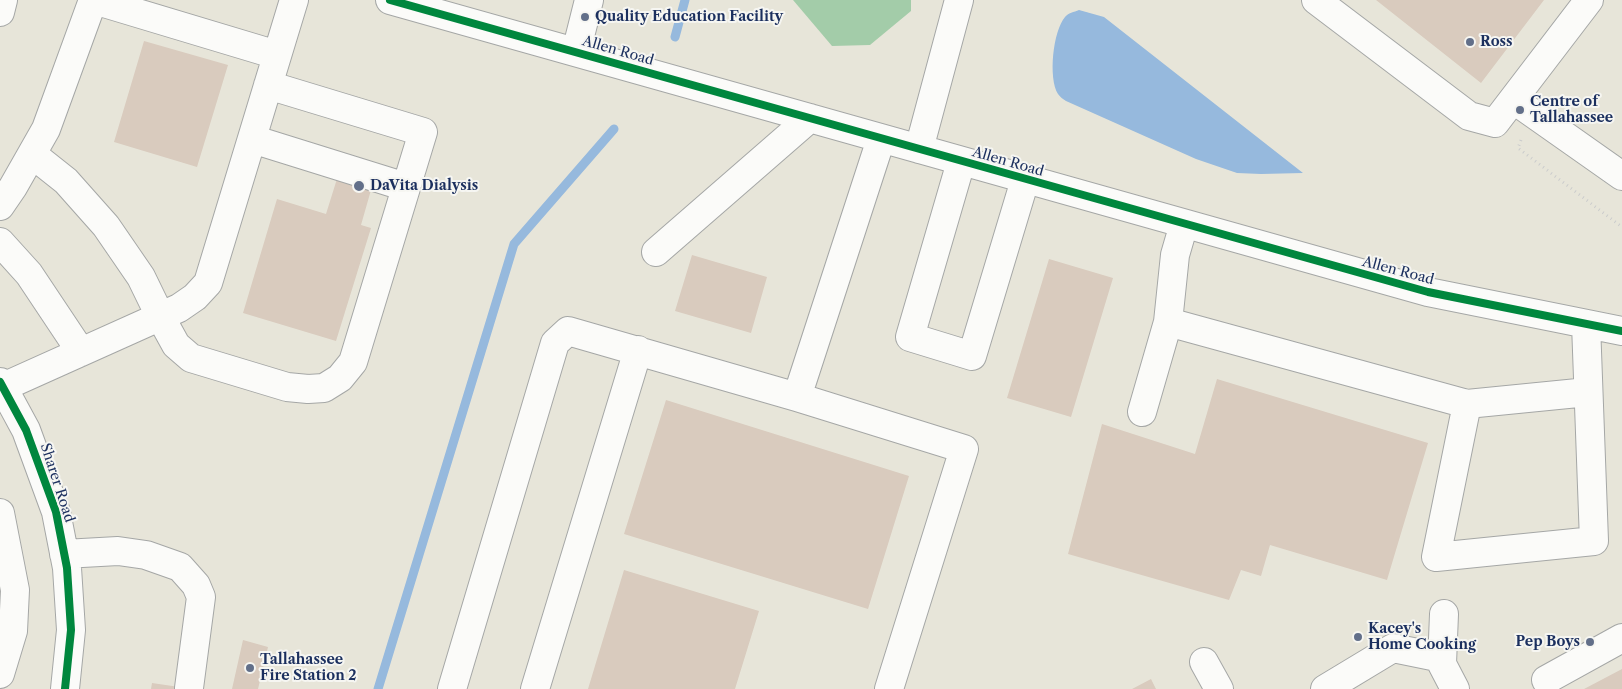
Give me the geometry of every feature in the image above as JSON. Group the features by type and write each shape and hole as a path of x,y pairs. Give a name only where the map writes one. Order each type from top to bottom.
{"street":[{"path":"0,12 4,0"},
{"path":"0,206 46,129 93,0 277,55"},
{"path":"2,384 81,352 179,308 195,297 208,283 294,0"},
{"path":"576,52 589,0"},
{"path":"919,149 959,0"},
{"path":"1316,0 1469,116 1495,124 1519,104 1589,0"},
{"name":"Allen Road","path":"395,1 1024,180 1428,292 1622,331"},
{"path":"32,154 66,181 106,226 141,277 176,345 191,358 287,388 324,388 340,378 353,362 423,132 268,85"},
{"path":"1519,104 1622,176"},
{"path":"656,252 810,118"},
{"path":"252,139 406,187"},
{"path":"797,397 881,139"},
{"path":"962,162 910,338 972,356 1024,180"},
{"path":"1142,412 1168,322 1175,255 1184,224"},
{"path":"0,242 29,274 81,352"},
{"path":"1168,322 1467,404 1588,392"},
{"path":"1467,404 1436,557 1594,541 1586,324"},
{"path":"452,689 555,344 568,331 797,397 964,449 889,689"},
{"path":"535,689 638,350"},
{"name":"Sharer Road","path":"2,384 26,430 56,512 67,568 71,630 66,689"},
{"path":"0,513 15,590 13,631 0,674"},
{"path":"64,554 118,551 146,555 180,567 196,585 201,597 189,688"},
{"path":"1444,614 1442,664 1455,689"},
{"path":"1546,680 1622,638"},
{"path":"1325,689 1392,648 1442,658"},
{"path":"1204,662 1219,689"}],"path":[{"path":"1519,104 1521,142 1518,148 1622,227"}],"green space":[{"path":"793,0 911,0 911,11 870,45 832,46"}],"water":[{"path":"1079,10 1104,17 1303,173 1237,173 1196,159 1063,99 1058,94 1053,77 1055,43 1057,33 1065,17"}],"building":[{"name":"Ross","path":"1376,0 1544,0 1481,83"},
{"path":"144,41 228,65 197,167 114,142"},
{"path":"341,166 375,176 361,225 371,228 336,341 243,313 277,199 326,214"},
{"path":"692,255 767,277 751,333 675,311"},
{"path":"1049,259 1113,278 1071,417 1007,398"},
{"path":"1217,379 1428,443 1387,580 1270,545 1261,576 1241,570 1229,600 1068,554 1102,424 1195,454"},
{"path":"666,400 909,476 868,609 624,534"},
{"path":"624,570 759,611 735,689 588,689"},
{"name":"Tallahassee Fire Station 2","path":"243,640 268,647 258,689 232,689"},
{"path":"1622,669 1622,689 1584,689"},
{"path":"1151,679 1156,689 1132,689"},
{"path":"152,683 186,688 186,689 151,689"}],"waterway":[{"path":"675,37 685,0"},
{"path":"378,689 514,244 614,129"}],"cycle path":[{"path":"390,0 1428,292 1622,331"},
{"path":"0,382 26,430 56,512 67,568 71,630 65,689"}],"place":[{"name":"Quality Education Facility","path":"585,17"},
{"name":"Ross","path":"1470,42"},
{"name":"Centre of Tallahassee","path":"1520,110"},
{"name":"DaVita Dialysis","path":"359,186"},
{"name":"Kacey's Home Cooking","path":"1358,637"},
{"name":"Pep Boys","path":"1590,642"},
{"name":"Tallahassee Fire Station 2","path":"250,668"}]}
